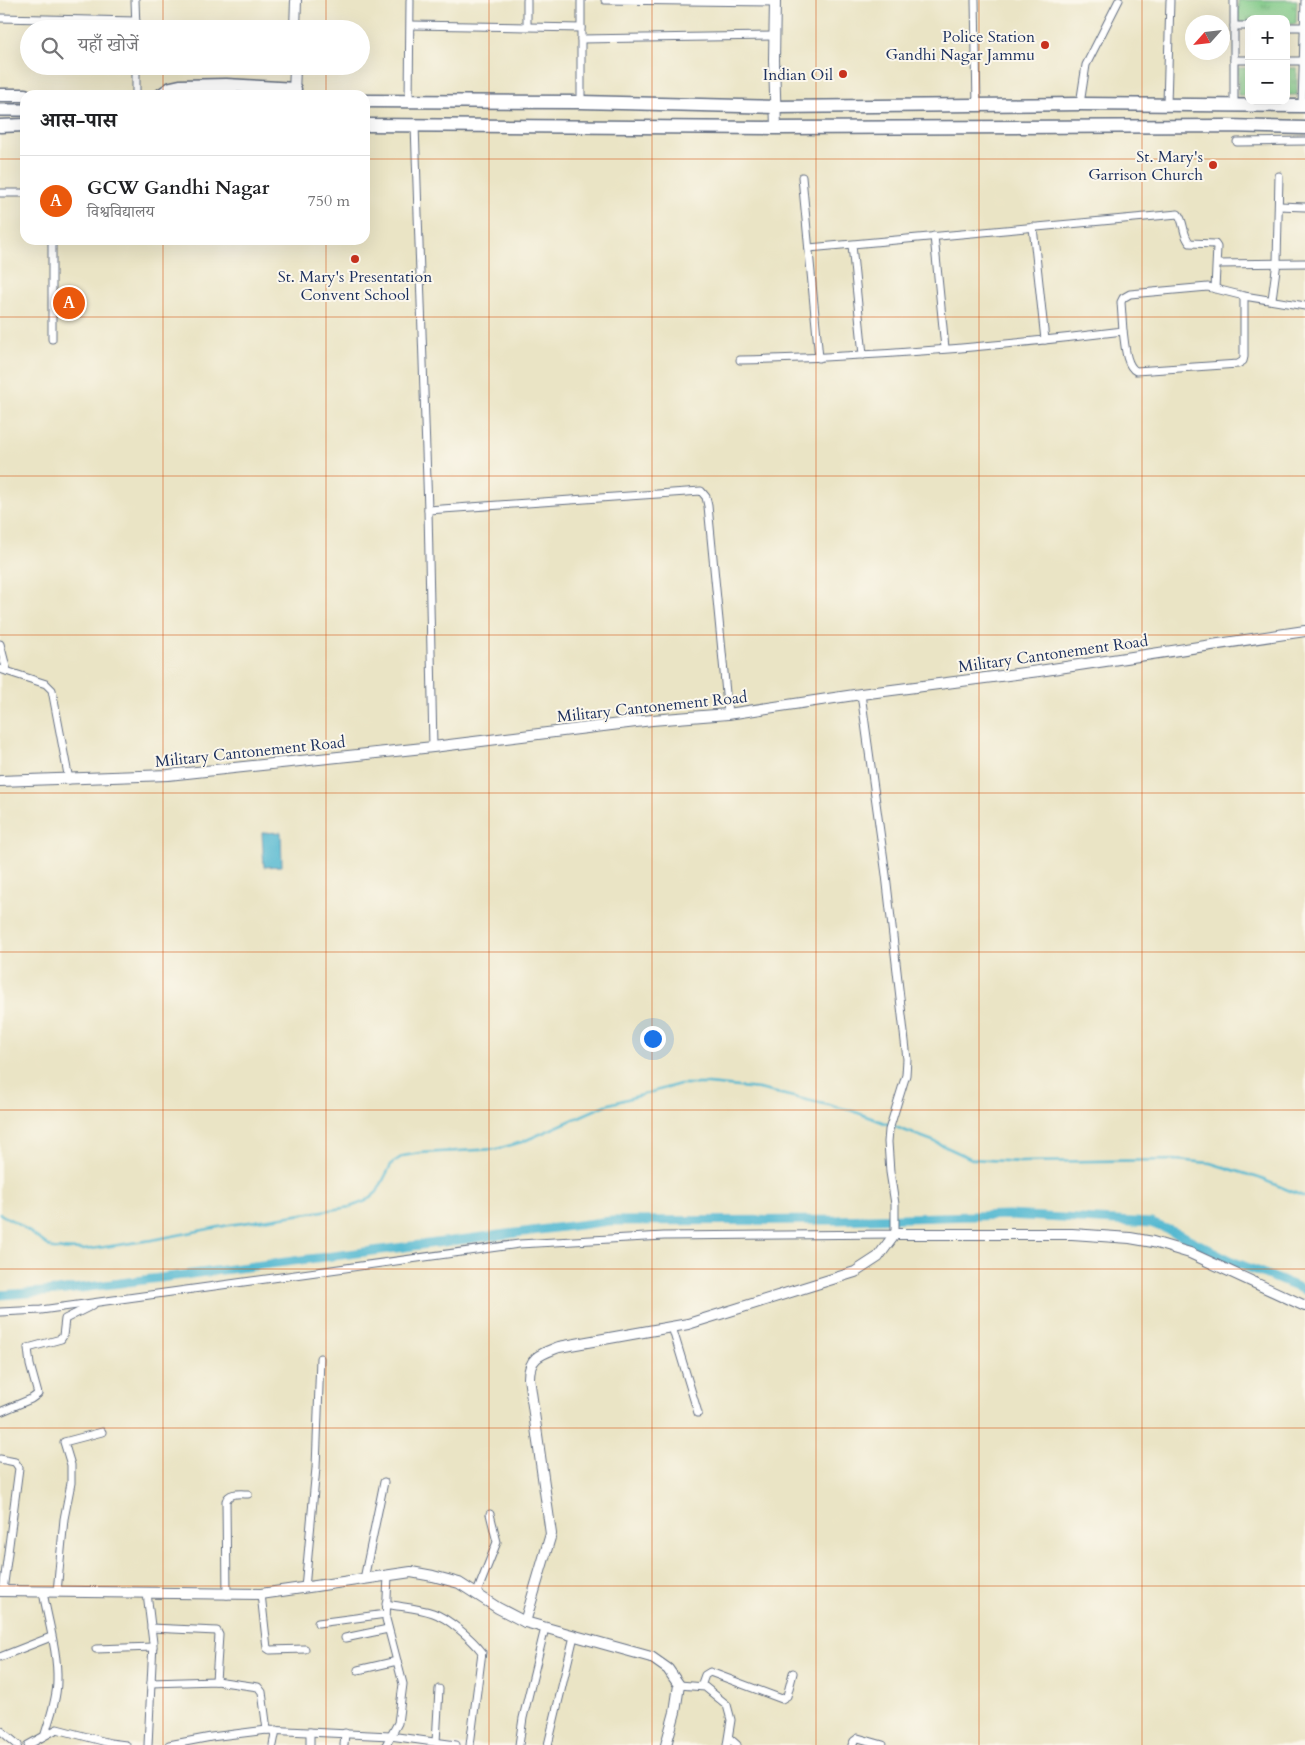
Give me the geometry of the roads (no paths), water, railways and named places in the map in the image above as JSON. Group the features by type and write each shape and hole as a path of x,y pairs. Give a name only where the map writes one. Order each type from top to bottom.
{"highway":[{"path":"168,90 180,86 226,86 271,90"},
{"path":"0,95 20,95"},
{"path":"370,101 582,102 775,107 1080,104 1304,106"},
{"path":"0,126 20,125"},
{"path":"370,125 776,128 1227,126 1305,128"}],"main road":[{"path":"295,20 296,0"},
{"path":"775,1 776,128"},
{"path":"294,90 295,75"},
{"path":"0,110 20,110"},
{"name":"Military Cantonement Road","path":"0,781 168,775 433,747 652,720 728,714 861,694 1039,671 1305,631"},
{"path":"525,1622 551,1534 529,1378 529,1368 541,1354 559,1347 688,1324 855,1272 878,1256 895,1230 1098,1235 1145,1240 1190,1253 1305,1306"},
{"path":"1,1591 261,1594 411,1572 433,1576 459,1583 476,1595 525,1622 651,1657 668,1669 678,1685 676,1712 666,1745"}],"street":[{"path":"136,0 136,20"},
{"path":"409,102 410,0"},
{"path":"527,0 527,26"},
{"path":"581,0 582,102"},
{"path":"605,0 775,1"},
{"path":"975,0 977,106"},
{"path":"1080,104 1086,65 1119,0"},
{"path":"1167,104 1170,0"},
{"path":"1234,0 1234,105"},
{"path":"1304,0 1304,106"},
{"path":"0,18 39,20"},
{"path":"411,26 581,28"},
{"path":"1234,26 1245,26"},
{"path":"1290,27 1305,27"},
{"path":"581,39 774,36"},
{"path":"1234,60 1245,60"},
{"path":"1290,61 1304,61"},
{"path":"136,75 136,90"},
{"path":"415,126 428,510 433,747"},
{"path":"1237,142 1305,141"},
{"path":"1272,299 1278,262 1279,176"},
{"path":"802,177 819,358"},
{"path":"0,193 20,193"},
{"path":"1279,206 1305,207"},
{"path":"809,248 1178,214 1185,236 1190,243 1215,244 1217,247 1218,264 1215,289"},
{"path":"1033,227 1045,340"},
{"path":"934,236 945,348"},
{"path":"52,245 52,340"},
{"path":"852,245 863,356"},
{"path":"1218,264 1305,263"},
{"path":"1244,296 1243,361 1238,364 1136,372 1133,370 1130,365 1123,331 1121,302 1126,296 1203,287 1305,306"},
{"path":"740,360 863,356 1123,331"},
{"path":"428,510 701,491 706,497 708,506 728,714"},
{"path":"0,644 4,670 46,684 52,690 69,780"},
{"path":"0,1312 40,1310 519,1244 664,1236 895,1230 895,1204 888,1153 889,1130 906,1075 907,1059 886,875 861,694"},
{"path":"0,1412 32,1399 38,1394 30,1365 28,1348 61,1339 65,1319 99,1302"},
{"path":"672,1327 698,1413"},
{"path":"305,1588 316,1468 320,1358"},
{"path":"58,1592 64,1519 71,1483 71,1465 64,1442 102,1432"},
{"path":"0,1460 15,1462 19,1468 1,1591"},
{"path":"364,1579 384,1482"},
{"path":"226,1595 226,1501 231,1495 248,1494"},
{"path":"476,1595 497,1542 490,1514"},
{"path":"386,1745 398,1723 403,1684 388,1629 386,1604 388,1576"},
{"path":"43,1592 56,1660 58,1682 55,1701 45,1734"},
{"path":"147,1593 153,1647 148,1745"},
{"path":"261,1594 267,1648 270,1650 305,1649"},
{"path":"386,1604 429,1612 440,1616 465,1635 482,1652 470,1745"},
{"path":"318,1623 386,1614"},
{"path":"151,1628 217,1631 219,1634 216,1681"},
{"path":"519,1745 523,1718 544,1628"},
{"path":"345,1638 388,1629"},
{"path":"0,1656 51,1636"},
{"path":"548,1745 574,1636"},
{"path":"96,1649 153,1647"},
{"path":"358,1670 398,1661"},
{"path":"701,1686 705,1675 710,1672 782,1699 787,1696 793,1673"},
{"path":"151,1683 216,1681 260,1688 267,1730"},
{"path":"678,1685 701,1686 727,1705 732,1720 728,1741 738,1745"},
{"path":"436,1742 439,1689"},
{"path":"28,1745 57,1728 110,1743 126,1745"},
{"path":"0,1730 18,1745"},
{"path":"169,1745 210,1737 267,1730 390,1736 456,1745"},
{"path":"273,1745 276,1730"},
{"path":"310,1732 310,1745"},
{"path":"344,1745 345,1733"},
{"path":"852,1745 858,1738 883,1745"}],"water":[{"path":"281,832 282,866 264,867 262,833"}],"waterway":[{"path":"0,1214 17,1223 53,1249 84,1250 152,1240 229,1225 350,1207 366,1201 377,1192 392,1163 403,1156 420,1153 497,1149 522,1142 606,1105 680,1084 708,1084 759,1089 850,1110 933,1141 972,1159 1020,1162 1175,1160 1210,1163 1259,1178 1305,1197"},
{"path":"0,1295 57,1291 610,1221 837,1220 1008,1215 1151,1223 1179,1234 1234,1262 1305,1290"}],"place":[{"name":"Police Station Gandhi Nagar Jammu","path":"1045,45"},
{"name":"Indian Oil","path":"843,74"},
{"name":"St. Mary's Garrison Church","path":"1213,165"},
{"name":"St. Mary's Presentation Convent School","path":"355,259"},
{"name":"GCW Gandhi Nagar","path":"69,303"}]}
